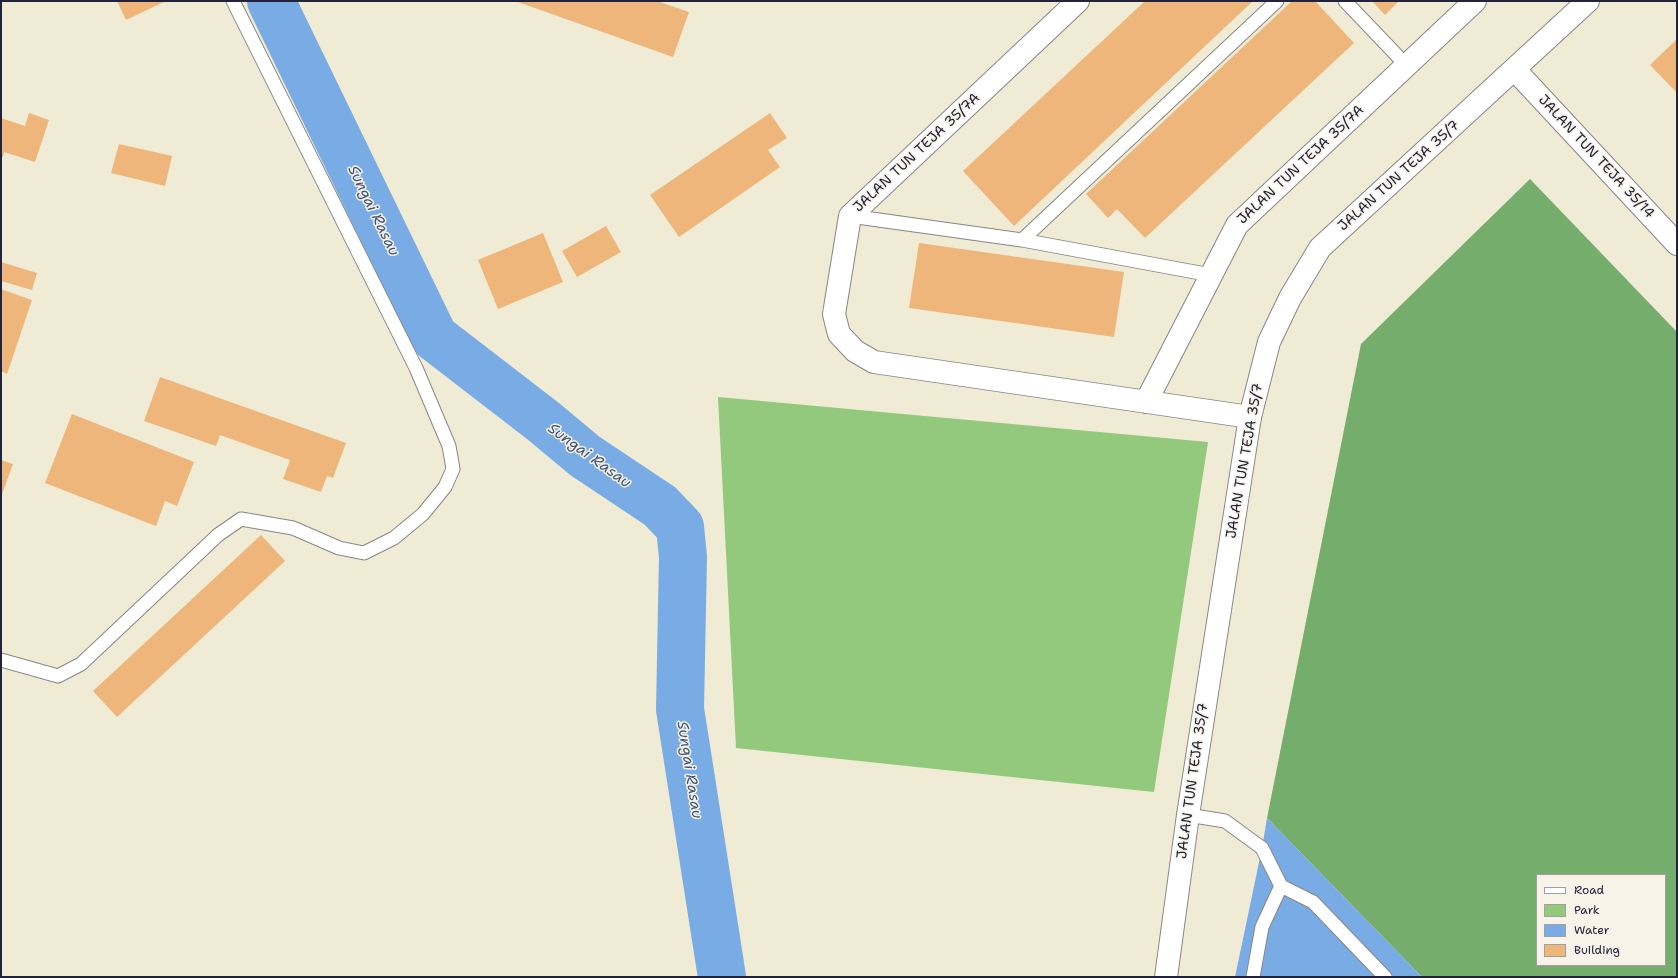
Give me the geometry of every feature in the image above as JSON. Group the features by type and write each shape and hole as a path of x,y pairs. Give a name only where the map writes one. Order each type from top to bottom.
{"street":[{"name":"JALAN TUN TEJA 35/7A","path":"1078,1 850,216 834,314 839,334 855,351 874,362 1250,417"},
{"name":"JALAN TUN TEJA 35/7A","path":"1146,402 1237,225 1475,1"},
{"name":"JALAN TUN TEJA 35/7","path":"1166,977 1188,815 1250,417 1269,342 1290,298 1320,248 1515,70 1588,1"},
{"name":"JALAN TUN TEJA 35/14","path":"1515,70 1677,244"}],"lane":[{"path":"1,660 58,676 81,664 218,535 241,519 293,528 339,548 364,553 394,538 424,514 445,487 453,469 449,446 416,368 233,1"},
{"path":"1022,240 1277,1"},
{"path":"1345,1 1407,66"},
{"path":"850,216 1022,240 1211,275"},
{"path":"1188,815 1226,821 1262,848 1281,886 1313,902 1385,977"},
{"path":"1253,977 1262,928 1281,886"}],"green space":[{"path":"1530,179 1677,332 1677,977 1422,977 1267,818 1361,344"},
{"path":"718,397 1208,442 1154,792 736,748"}],"water":[{"path":"1267,818 1422,977 1235,977"}],"building":[{"path":"117,1 166,1 126,20"},
{"path":"515,1 657,1 689,12 673,57"},
{"path":"1145,1 1253,1 1014,226 963,171"},
{"path":"1292,1 1315,1 1354,43 1145,238 1117,209 1108,218 1086,194"},
{"path":"1372,1 1399,1 1385,15"},
{"path":"1677,39 1677,93 1650,65"},
{"path":"29,113 49,120 35,162 4,152 3,157 1,157 1,118 25,126"},
{"path":"770,113 787,138 768,150 780,167 679,237 650,195"},
{"path":"119,144 172,156 165,186 111,173"},
{"path":"606,226 621,252 577,277 562,251"},
{"path":"543,233 563,282 498,309 478,260"},
{"path":"919,243 1124,272 1114,337 909,308"},
{"path":"1,262 37,273 32,290 1,281"},
{"path":"1,289 32,300 7,374 1,371"},
{"path":"160,377 346,443 333,478 327,476 321,492 283,479 290,460 220,435 216,446 144,421"},
{"path":"72,414 194,462 177,506 165,501 156,526 45,483"},
{"path":"1,460 13,464 1,497"},
{"path":"261,535 285,561 117,717 93,691"}],"waterway":[{"name":"Sungai Rasau","path":"271,1 434,337 543,421 585,456 660,506 680,527 683,557 680,709 722,977"}]}
